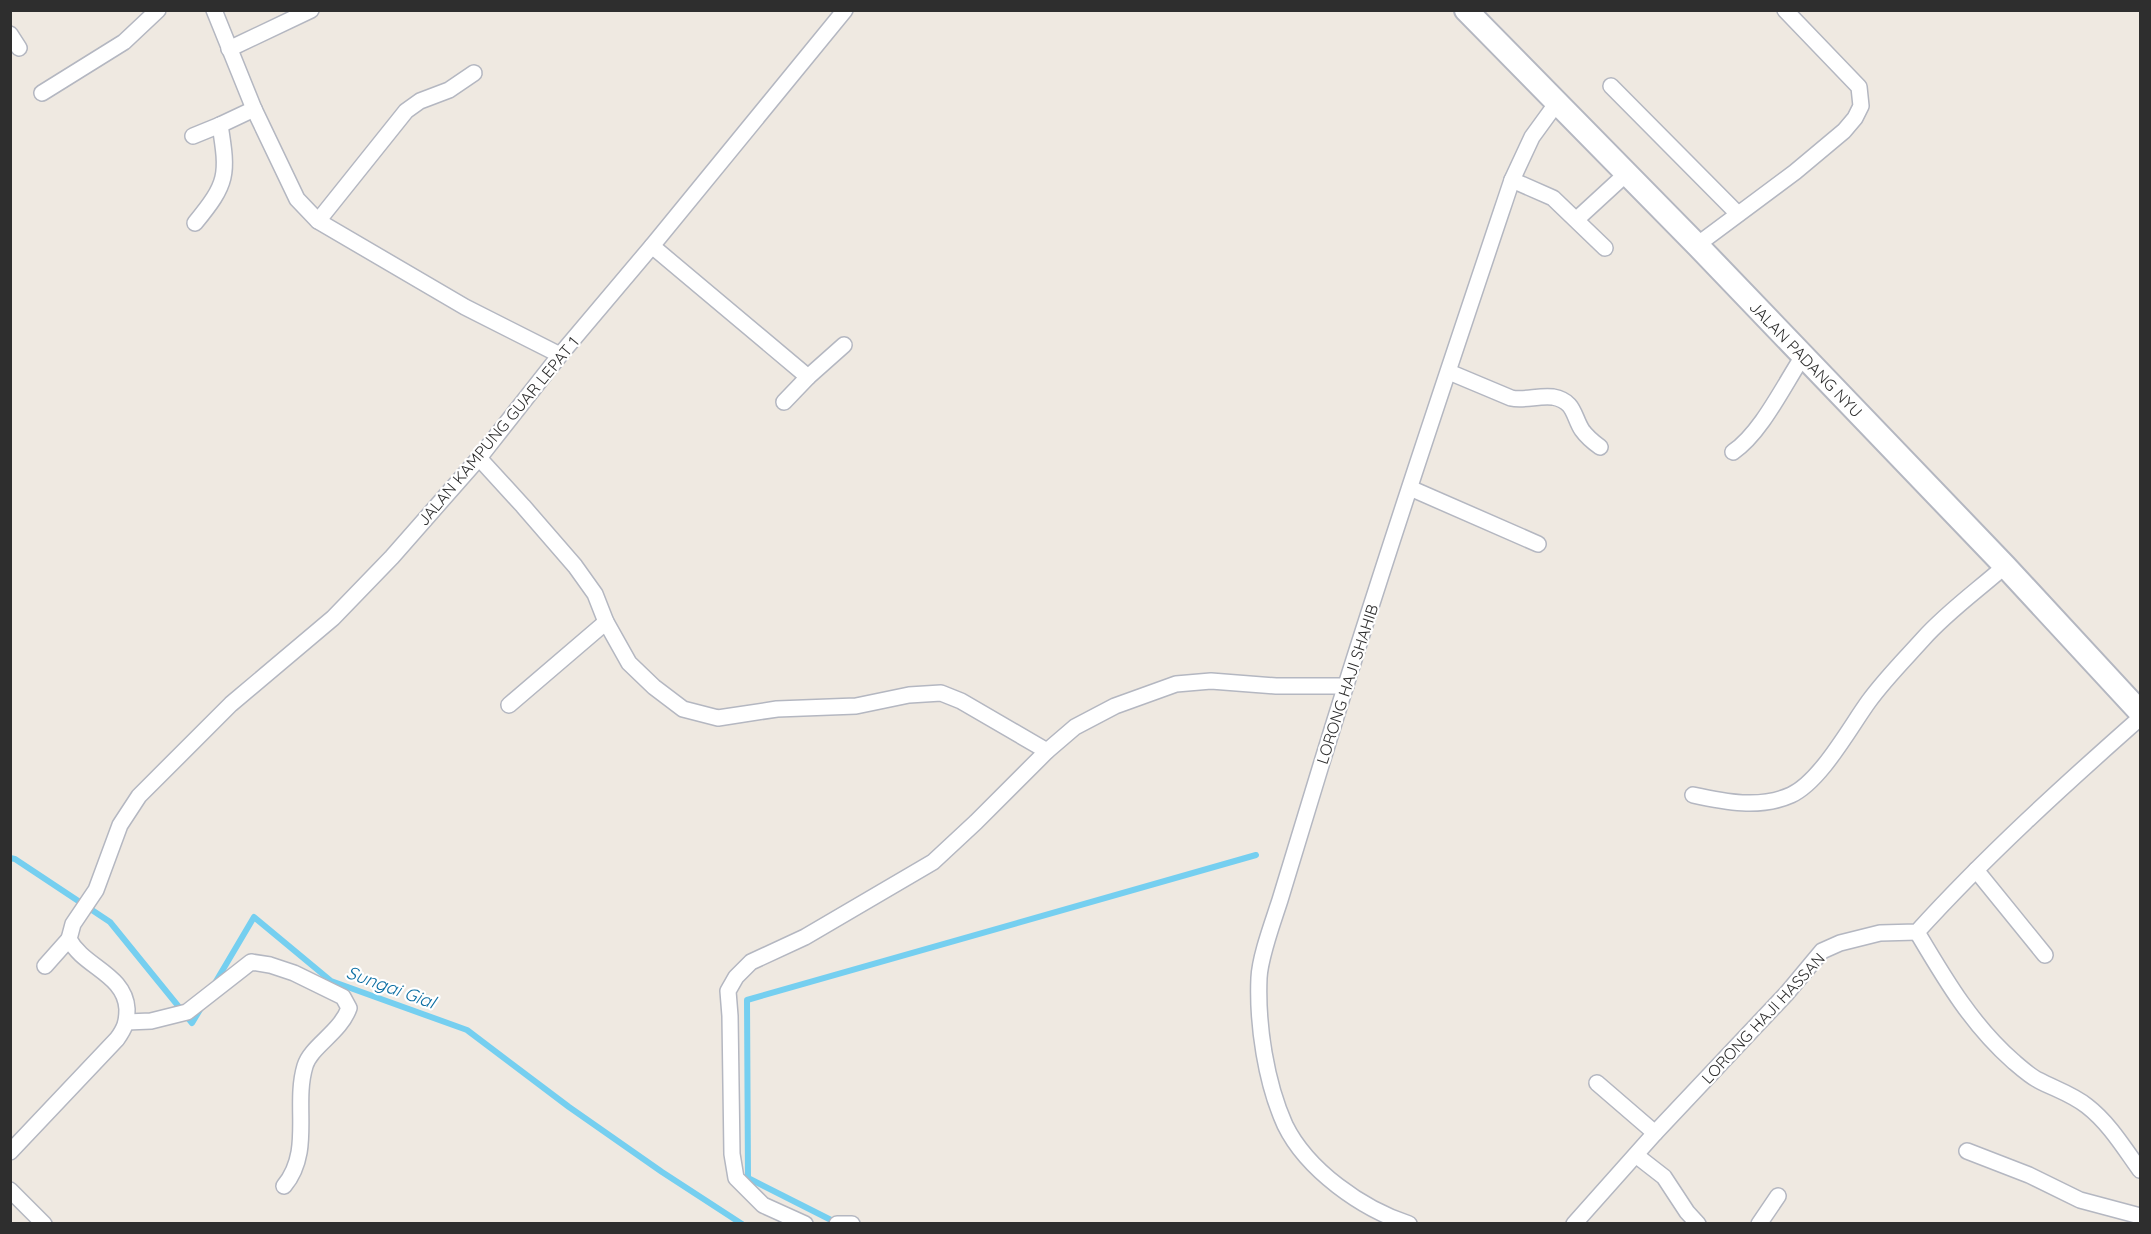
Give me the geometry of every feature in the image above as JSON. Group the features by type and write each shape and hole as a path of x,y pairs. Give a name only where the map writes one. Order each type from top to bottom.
{"street":[{"path":"42,93 124,42 158,10"},
{"path":"214,10 254,109 297,199 318,220 465,307 560,355"},
{"path":"229,49 311,10"},
{"name":"JALAN KAMPUNG GUAR LEPAT 1","path":"45,966 69,939 73,924 96,890 120,825 140,796 231,704 333,618 392,557 479,458 560,355 845,10"},
{"name":"JALAN PADANG NYU","path":"1466,10 1697,245 2005,566 2140,712"},
{"path":"1697,245 1795,172 1844,131 1861,106 1859,87 1785,10"},
{"path":"10,34 19,48"},
{"path":"318,220 406,111 420,101 449,90 474,73"},
{"path":"1611,86 1738,214"},
{"name":"LORONG HAJI SHAHIB","path":"1409,1224 1365,1204 1332,1181 1305,1154 1286,1126 1270,1082 1260,1021 1259,975 1272,923 1346,686 1512,180 1532,137 1556,104"},
{"path":"193,136 254,109"},
{"path":"195,223 215,199 222,183 226,166 220,125"},
{"path":"1577,219 1626,174"},
{"path":"1512,180 1553,198 1605,248"},
{"path":"652,246 808,378"},
{"path":"784,402 844,345"},
{"path":"1733,452 1745,443 1757,428 1803,356"},
{"path":"1449,372 1511,398 1521,400 1547,397 1561,400 1574,409 1584,434 1600,447"},
{"path":"479,458 575,566 595,594 606,622 629,663 654,687 683,709 718,718 777,709 856,706 909,695 941,693 961,701 1047,751"},
{"path":"1410,488 1538,544"},
{"path":"1693,795 1749,804 1778,800 1793,794 1827,762 1869,700 1925,637 2005,566"},
{"path":"509,705 606,622"},
{"path":"805,1224 763,1205 736,1178 732,1154 728,991 736,977 751,962 805,937 933,862 984,815 1047,751 1076,727 1115,706 1176,684 1211,681 1276,686 1346,686"},
{"path":"2140,718 1953,891 1917,932 1964,1008 1985,1034 2037,1080 2069,1094 2088,1107 2110,1129 2140,1170"},
{"path":"1976,870 2045,956"},
{"name":"LORONG HAJI HASSAN","path":"1574,1224 1655,1133 1787,993 1822,951 1840,943 1880,933 1917,932"},
{"path":"10,1152 117,1039 128,1022 126,997 114,980 73,947 69,939"},
{"path":"128,1022 151,1021 187,1012 251,962 270,965 294,973 343,997 349,1008 345,1020 317,1048 305,1064 299,1154 294,1174 284,1186"},
{"path":"1597,1083 1655,1133"},
{"path":"1966,1151 2029,1175 2080,1200 2140,1216"},
{"path":"1636,1156 1664,1177 1698,1224"},
{"path":"10,1191 44,1224"},
{"path":"1760,1224 1778,1196"}],"waterway":[{"path":"837,1223 748,1178 747,1000 1256,855"},
{"name":"Sungai Gial","path":"10,858 15,859 110,922 192,1023 201,1008"},
{"name":"Sungai Gial","path":"215,983 254,917 331,981 467,1030 569,1107 742,1224"}]}
